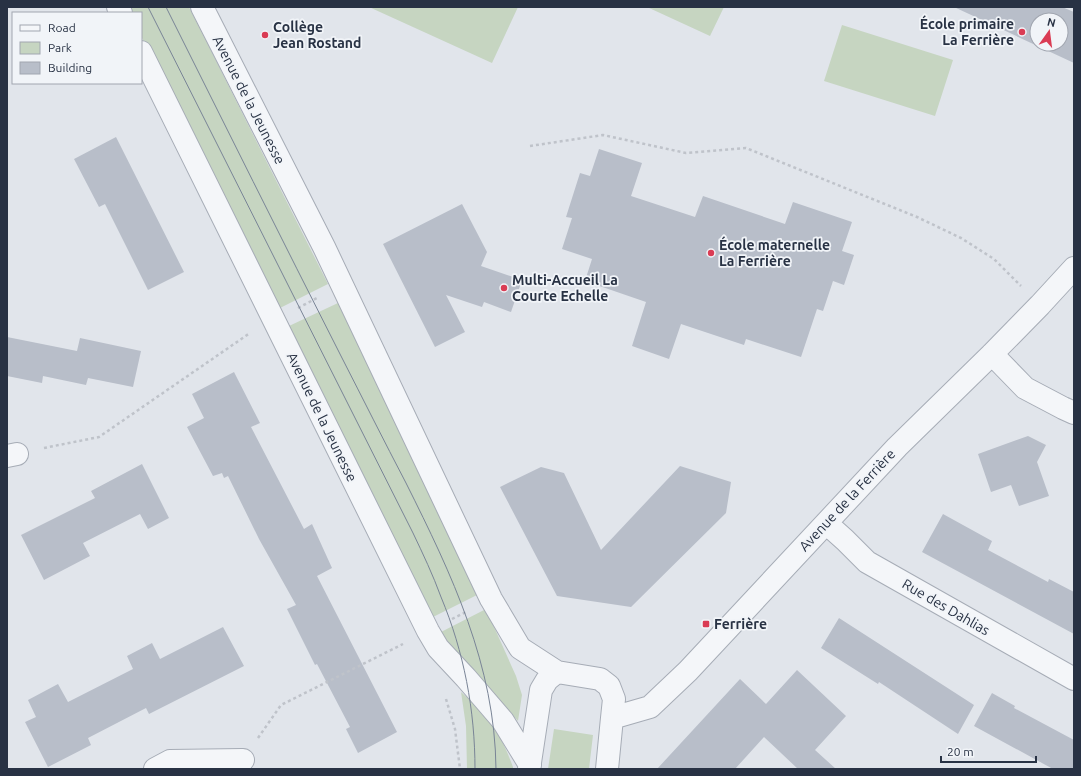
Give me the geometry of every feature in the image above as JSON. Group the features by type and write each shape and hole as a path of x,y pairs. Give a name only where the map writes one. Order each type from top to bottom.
{"street":[{"name":"Avenue de la Jeunesse","path":"202,7 324,247 491,599 520,648 557,672"},
{"name":"Avenue de la Jeunesse","path":"142,54 428,631 438,648 466,678 502,721 529,767"},
{"name":"Avenue de la Ferrière","path":"612,718 650,706 688,671 897,447 992,354 1074,268"},
{"path":"992,354 1025,388 1074,413"},
{"name":"Rue des Dahlias","path":"826,523 867,562 1074,679"},
{"path":"529,767 541,690 547,680 557,672 600,679 609,686 614,699 606,769"},
{"path":"155,769 170,761 243,760"}],"path":[{"path":"530,146 603,135 686,153 746,148 917,217 961,238 994,259 1040,305"},
{"path":"12,455 99,437 272,317 299,307 343,287"},
{"path":"243,760 281,705 491,599"},
{"path":"445,693 455,729 460,769"}],"green space":[{"path":"126,7 189,7 328,284 278,309 142,38 142,12 128,12"},
{"path":"369,7 518,7 492,63"},
{"path":"647,7 724,7 710,36"},
{"path":"842,25 953,60 935,116 824,81"},
{"path":"338,303 481,593 433,617 289,326"},
{"path":"486,609 516,676 522,695 518,721 451,647 441,632"},
{"path":"461,692 486,716 493,725 506,749 513,769 467,769 466,726"},
{"path":"554,729 593,735 589,769 548,769"}],"building":[{"name":"École primaire La Ferrière","path":"954,7 1062,7 1074,12 1074,63 1050,52 1069,52 1069,12 1029,12 1029,42"},
{"path":"116,137 184,272 148,290 105,204 99,207 74,159"},
{"name":"École maternelle La Ferrière","path":"599,149 642,163 631,196 695,217 703,196 785,224 793,202 852,222 842,251 854,255 844,285 833,281 823,311 817,309 801,357 746,339 744,345 681,324 669,359 632,346 646,302 585,281 592,259 562,249 572,218 566,217 580,173 590,176"},
{"path":"462,204 487,252 481,266 522,280 511,312 484,302 482,307 446,295 465,332 435,347 383,244"},
{"path":"7,337 77,351 80,338 141,351 133,387 88,378 86,385 43,376 42,383 7,376"},
{"path":"234,372 260,423 251,427 304,529 312,524 332,568 317,576 397,732 358,753 346,729 350,727 317,664 315,665 287,609 296,605 259,539 228,476 224,478 222,473 213,476 187,427 204,418 192,394"},
{"path":"1028,436 1046,445 1037,462 1049,496 1019,506 1011,485 991,492 978,454"},
{"path":"142,464 169,518 148,529 140,514 83,543 90,556 44,580 21,535 95,498 91,491"},
{"path":"680,466 731,482 726,513 631,607 557,596 500,487 541,467 564,473 601,550"},
{"path":"943,514 992,541 988,550 1048,582 1049,579 1074,592 1074,634 922,552"},
{"path":"839,618 974,705 958,734 879,682 878,684 821,648"},
{"path":"223,627 244,666 149,714 146,708 88,738 91,745 48,767 25,722 36,717 28,700 58,684 68,702 133,669 127,656 152,643 160,659"},
{"path":"797,670 846,716 815,750 836,769 798,769 764,737 735,769 657,769 740,679 766,704"},
{"path":"992,693 1015,706 1014,708 1074,740 1074,769 1053,769 974,726"}],"tram line":[{"path":"148,7 413,533 431,573 456,639 467,682 473,725 475,769"},
{"path":"166,7 423,517 454,586 468,622 488,693 494,731 496,769"}],"place":[{"name":"École primaire La Ferrière","path":"1022,32"},
{"name":"Collège Jean Rostand","path":"265,35"},
{"name":"École maternelle La Ferrière","path":"711,253"},
{"name":"Multi-Accueil La Courte Echelle","path":"504,288"},
{"name":"Ferrière","path":"706,624"}]}
